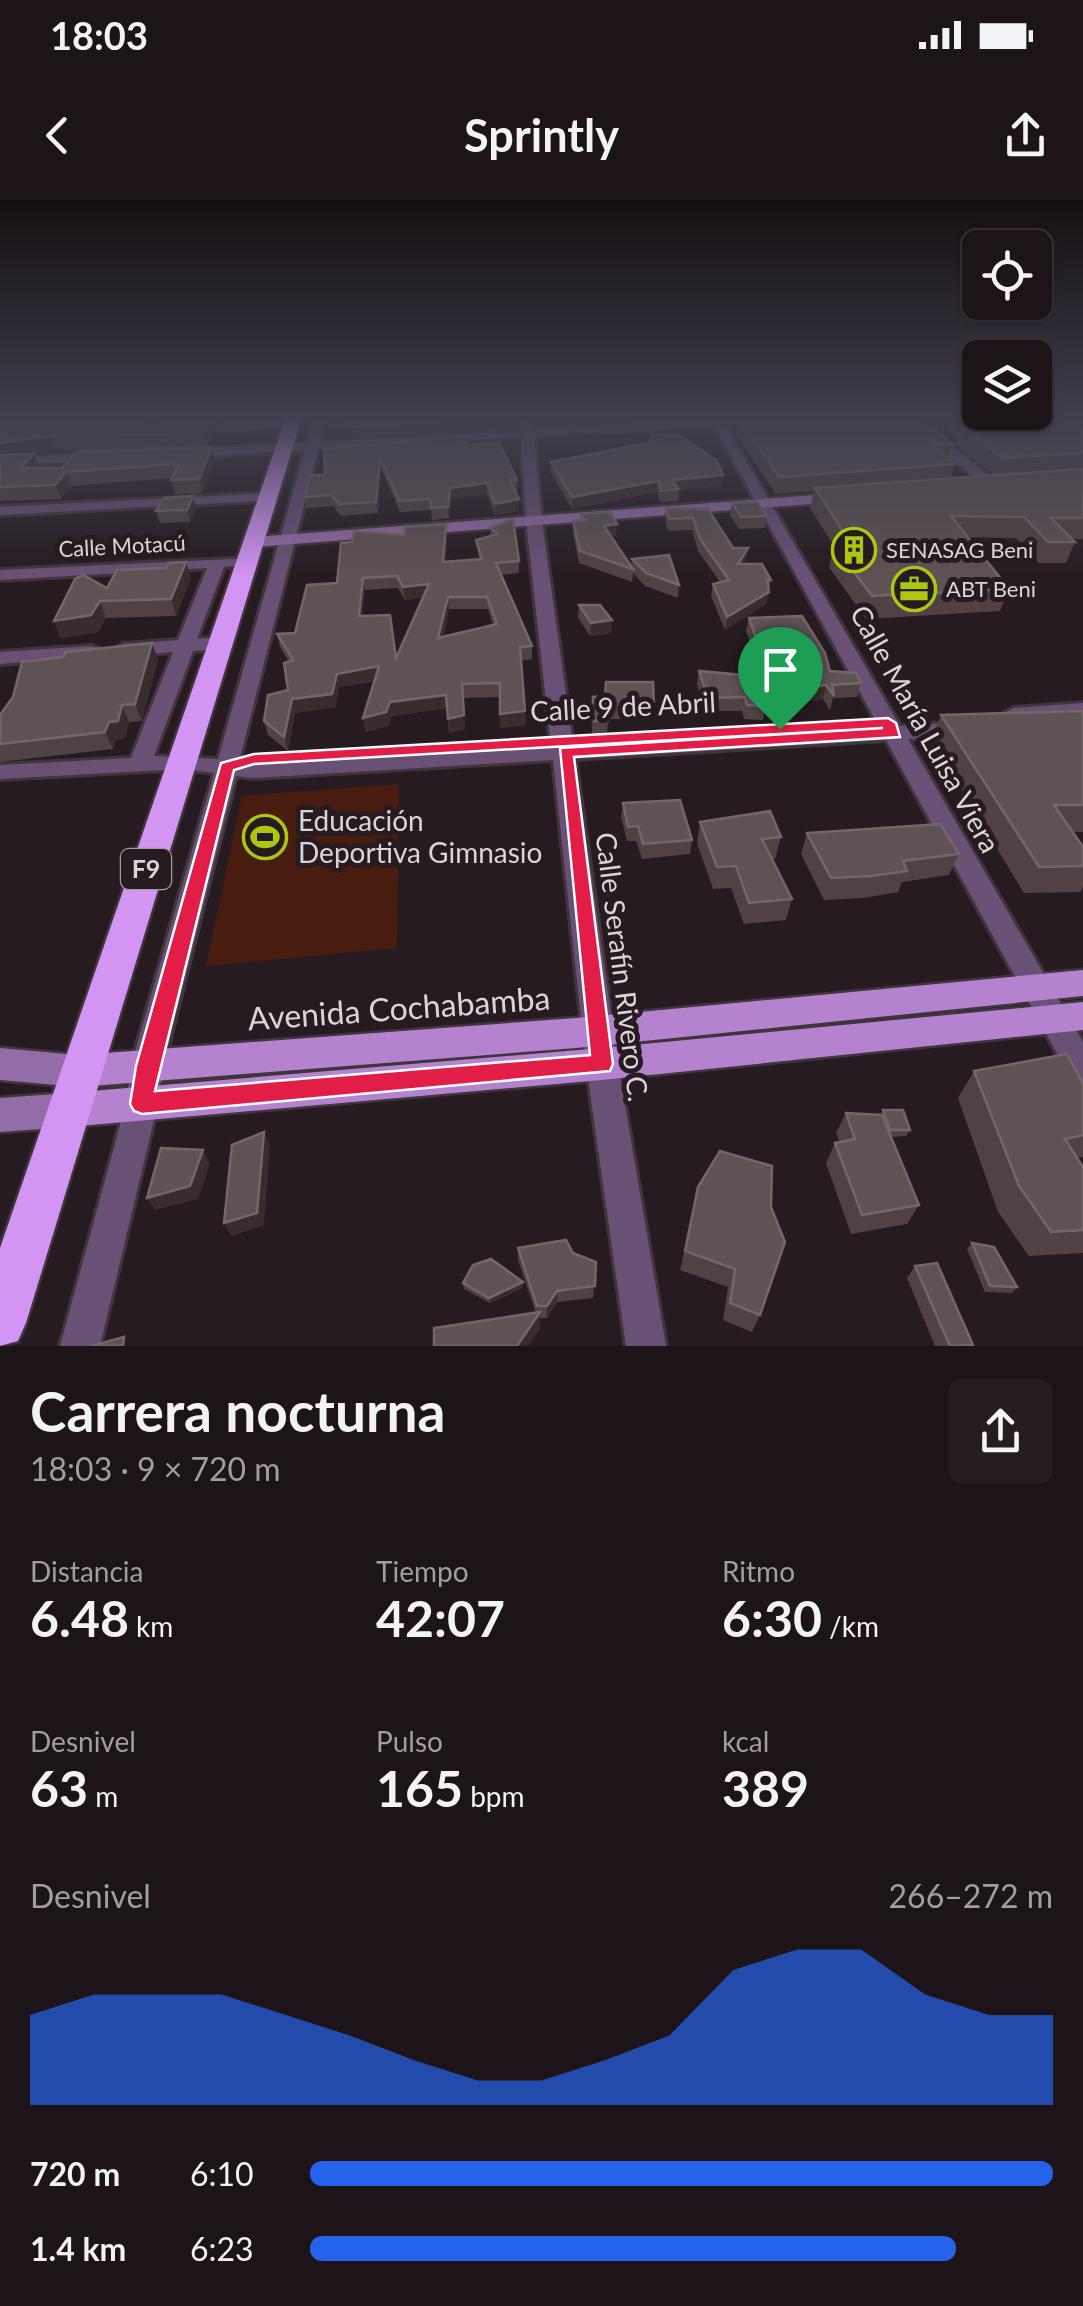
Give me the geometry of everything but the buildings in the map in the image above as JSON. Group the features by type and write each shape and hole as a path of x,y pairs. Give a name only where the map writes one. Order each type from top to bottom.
{"highway":[{"name":"F9","path":"0,1323 224,634 259,546 269,497 281,470"}],"main road":[{"path":"259,546 534,518 857,494"},
{"name":"Avenida Cochabamba","path":"68,1110 600,1047 1083,983"},
{"name":"Avenida Cochabamba","path":"80,1071 600,1047 1067,1017"},
{"path":"0,1064 80,1071"},
{"path":"0,1116 68,1110"}],"street":[{"path":"140,764 185,646 259,546 285,470"},
{"name":"Calle Serafín Rivero C.","path":"530,470 600,1047 646,1346"},
{"name":"Calle María Luisa Viera","path":"746,470 1034,988 1067,1017 1083,1071"},
{"path":"974,470 989,483"},
{"path":"0,511 269,497"},
{"path":"80,1346 154,1102 147,1066 266,622 259,546"},
{"name":"Calle Motacú","path":"0,575 259,546"},
{"path":"0,658 185,646 266,622"},
{"name":"Calle 9 de Abril","path":"891,728 1083,709"},
{"name":"Calle 9 de Abril","path":"0,772 182,762 253,772 565,746 1083,720"}],"shaded area":[{"path":"399,784 397,948 206,966 242,796"}],"place":[{"name":"SENASAG Beni","path":"854,550"},
{"name":"ABT Beni","path":"914,589"},
{"name":"Educación Deportiva Gimnasio","path":"265,837"}],"route":[{"path":"888,723 894,734 565,752 602,1064 142,1104 147,1066 226,766 254,759 780,729 888,723"}]}
